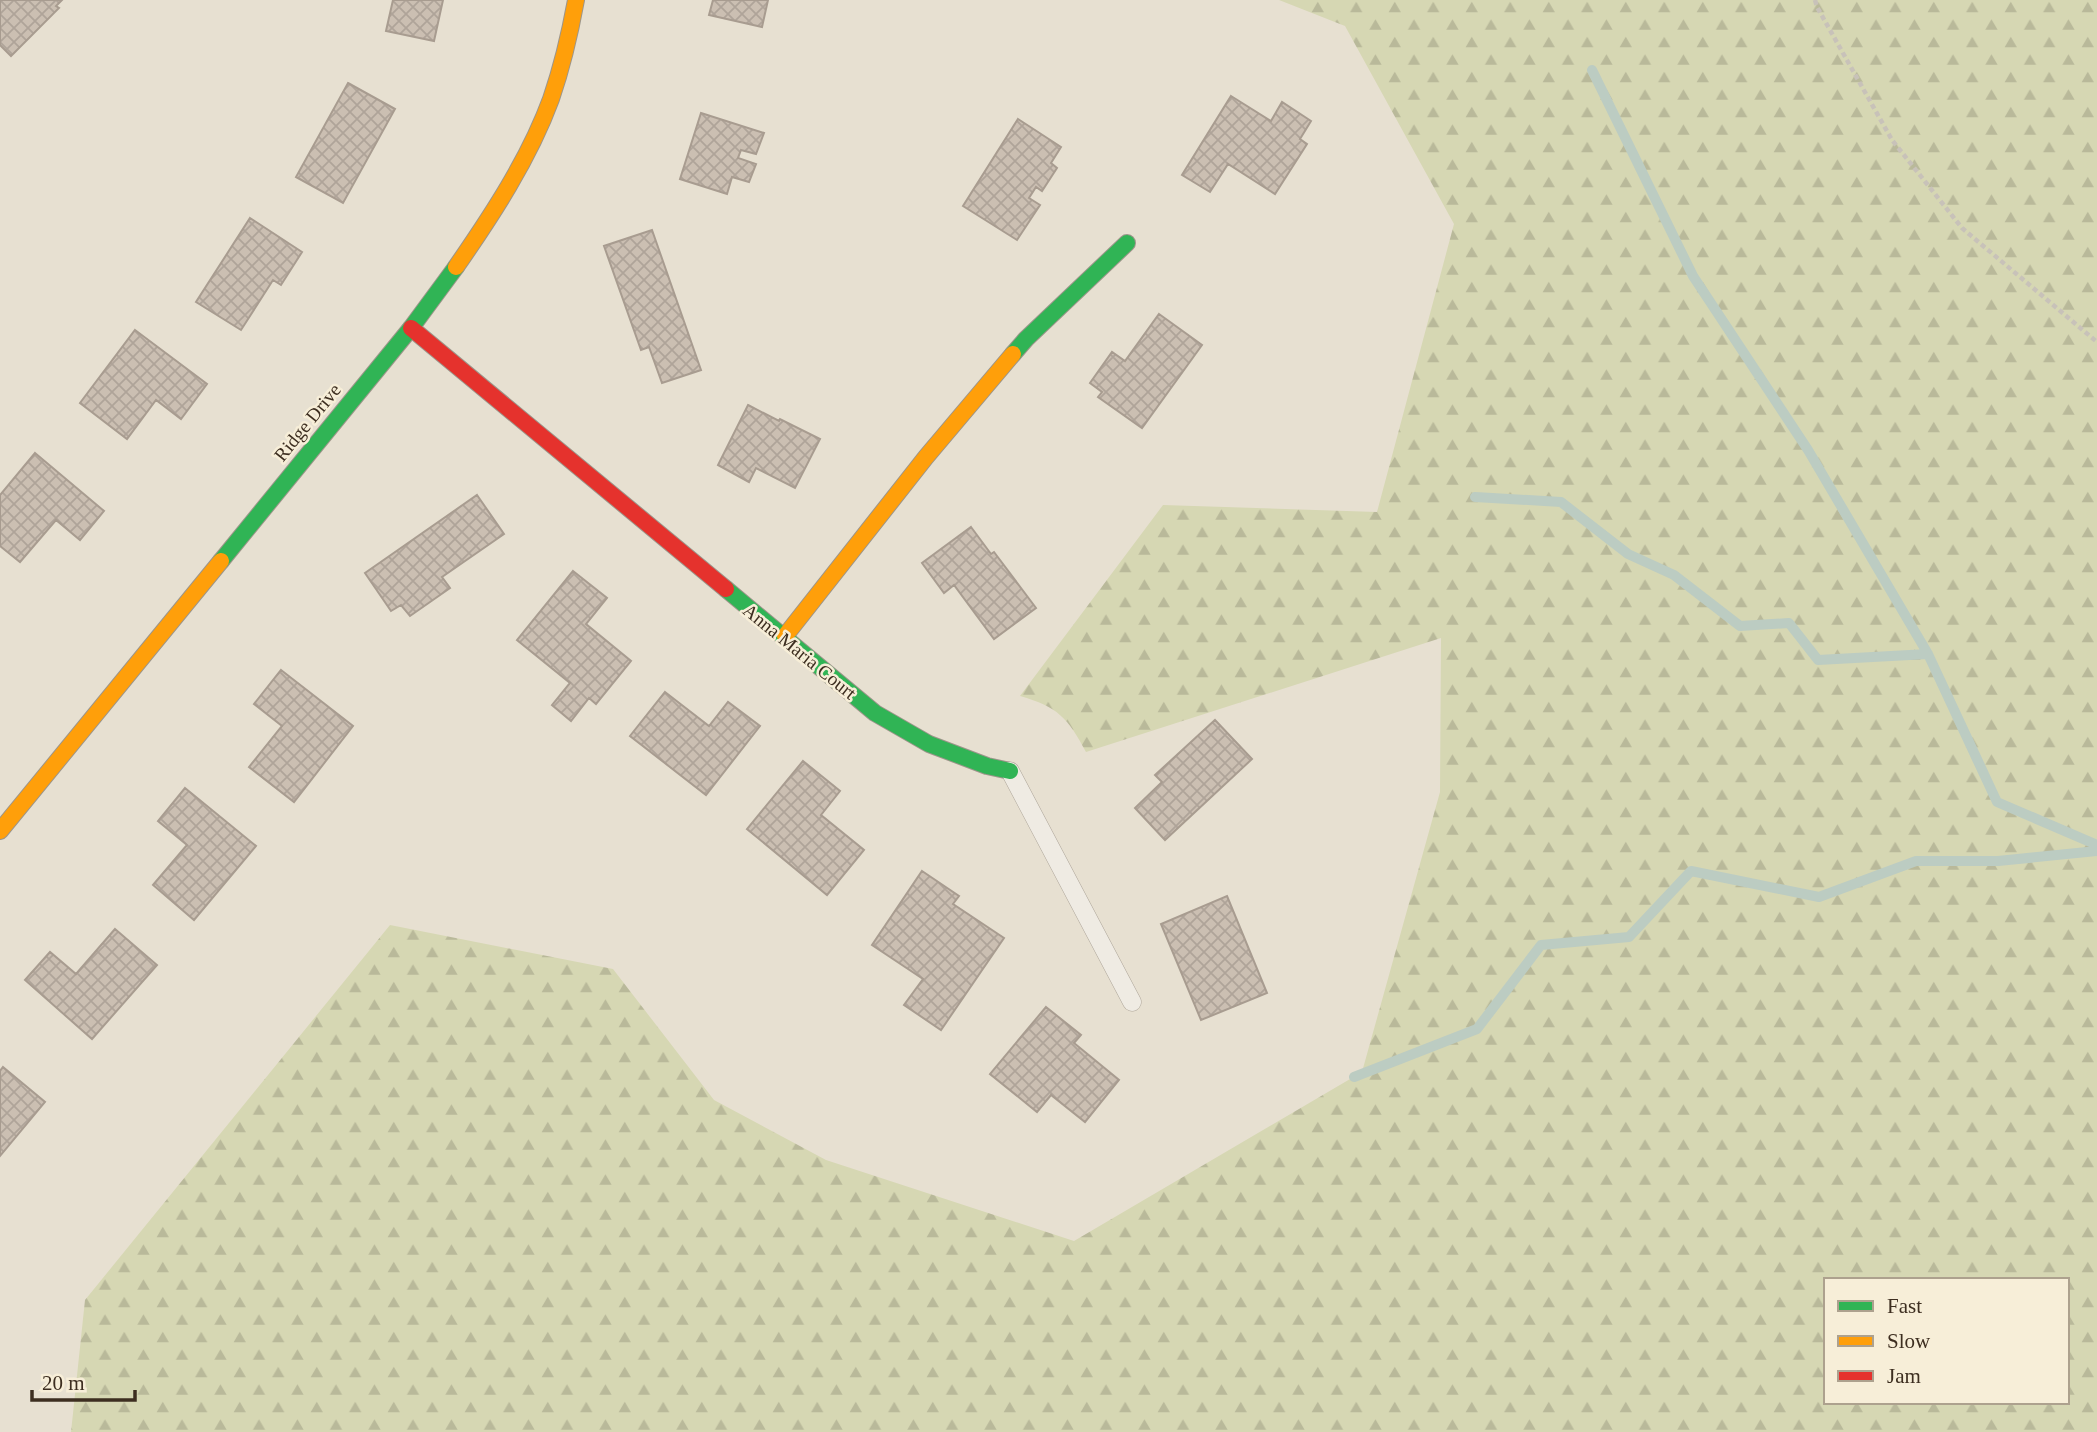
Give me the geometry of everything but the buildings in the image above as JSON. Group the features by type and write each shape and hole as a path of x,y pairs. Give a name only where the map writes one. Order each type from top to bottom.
{"street":[{"name":"Ridge Drive","path":"0,831 411,328 465,256 518,167 546,113 568,44 576,0"},
{"path":"785,636 926,457 1026,339 1127,243"},
{"name":"Anna Maria Court","path":"411,328 875,713 929,744 987,766 1010,771"}],"lane":[{"name":"Anna Maria Court","path":"1010,771 1132,1002"}],"path":[{"path":"1815,0 1892,140 1962,228 2097,342"}],"green space":[{"path":"1279,0 2097,0 2097,1432 71,1432 85,1300 390,925 613,969 714,1100 826,1160 1074,1241 1362,1072 1440,792 1441,638 1086,752 1060,715 1044,705 1020,696 1163,505 1377,512 1454,224 1345,26"}],"waterway":[{"path":"1592,70 1693,276 1808,450 1928,654 1997,802 2097,845"},
{"path":"1475,497 1561,502 1628,554 1674,575 1740,626 1789,623 1818,660 1928,654"},
{"path":"1354,1077 1477,1029 1541,945 1629,937 1691,871 1819,897 1916,861 1998,861 2097,851"}],"traffic: fast":[{"path":"1013,354 1127,243"},
{"path":"221,561 411,328 456,267"},
{"path":"726,589 875,713 929,744 987,766 1010,771"}],"traffic: slow":[{"path":"456,267 509,186 542,121 562,62 576,0"},
{"path":"785,636 926,457 1013,354"},
{"path":"0,831 221,561"}],"traffic: jam":[{"path":"411,328 726,589"}]}
